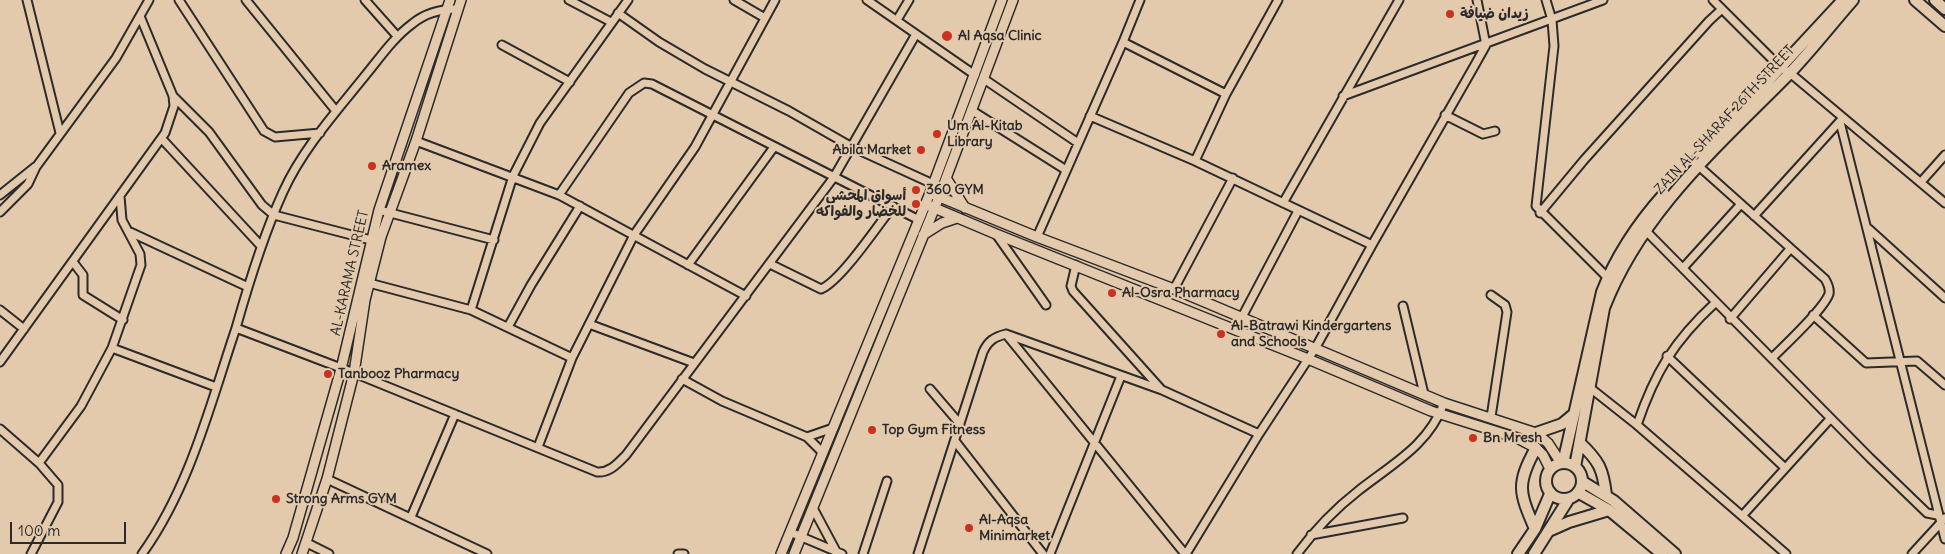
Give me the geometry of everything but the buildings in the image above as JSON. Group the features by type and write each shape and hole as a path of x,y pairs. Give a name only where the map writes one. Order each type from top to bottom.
{"main road":[{"name":"ZAIN AL-SHARAF 26TH STREET","path":"1575,466 1604,308 1611,281 1644,229 1696,163 1780,67 1843,0"},
{"name":"ZAIN AL-SHARAF 26TH STREET","path":"1562,463 1598,306 1647,214 1696,163 1790,73 1853,0"},
{"path":"1915,0 1945,26"},
{"path":"1935,0 1945,9"},
{"path":"1536,433 1562,424 1574,414"},
{"path":"1580,443 1598,462 1604,477 1606,495"},
{"path":"1535,529 1522,496 1521,482 1523,470 1536,448"},
{"path":"1568,500 1555,498 1550,494 1546,484 1550,469 1562,463 1575,466 1583,482 1606,495 1675,554"},
{"path":"1534,554 1551,530 1568,500 1578,493 1583,482"},
{"path":"1578,493 1609,510 1662,554"},
{"path":"1518,554 1535,529 1550,494"},
{"path":"1551,530 1569,522 1609,510"}],"street":[{"path":"26,0 60,133"},
{"path":"0,212 28,184 36,167 116,58 149,0"},
{"path":"179,0 264,131 270,136 281,138 320,133"},
{"path":"246,0 336,111"},
{"path":"365,0 397,36"},
{"path":"569,0 611,22"},
{"path":"471,310 494,240 512,176 540,123 628,0"},
{"path":"734,0 765,18"},
{"path":"538,447 572,358 634,235 679,171 713,116 776,0"},
{"path":"867,0 1078,143"},
{"path":"897,20 909,0"},
{"path":"794,554 939,197 971,110 1002,0"},
{"path":"781,554 925,204 1013,0"},
{"path":"1037,237 1140,0"},
{"path":"1195,161 1226,94 1277,0"},
{"path":"1283,203 1399,0"},
{"path":"1006,334 1186,554 1259,434 1316,347 1486,44 1478,0"},
{"path":"1546,0 1552,20 1554,46 1535,202 1540,213 1611,281"},
{"path":"1343,96 1603,0"},
{"path":"1713,0 1780,67 1790,73 1841,120 1945,203"},
{"path":"142,554 185,477 236,328 261,246 283,191 336,111 397,36 422,18 448,4 460,4"},
{"name":"AL-KARAMA STREET","path":"286,554 309,488 341,369 379,210 448,4"},
{"name":"AL-KARAMA STREET","path":"302,554 327,479 354,373 369,283 390,212 416,141 460,4"},
{"path":"1540,213 1584,160 1709,20 1722,9"},
{"path":"618,13 659,42 790,111 852,147 932,188 939,197 1037,237 1174,289 1316,347 1444,403 1536,433 1548,443 1562,463"},
{"path":"0,362 162,139 174,106 173,96 140,16"},
{"path":"236,328 354,373 597,472 607,471 626,455 834,177 916,34"},
{"path":"1123,42 1226,94"},
{"path":"502,45 570,82"},
{"path":"559,195 592,144 629,93 639,84 652,84 919,220"},
{"path":"173,96 209,132 262,205 274,215 371,240"},
{"path":"971,110 1066,170"},
{"path":"1445,115 1484,134 1495,131"},
{"path":"1090,116 1233,178 1298,211 1372,245"},
{"path":"1754,216 1841,120"},
{"path":"1841,120 1938,515 1942,520 1945,539"},
{"path":"162,139 261,246"},
{"path":"416,141 559,195 746,296"},
{"path":"688,265 774,147"},
{"path":"1921,182 1945,155"},
{"path":"1696,163 1825,279 1829,287 1828,296 1813,315 1772,358"},
{"path":"0,195 36,167"},
{"path":"946,178 965,208"},
{"path":"1174,289 1233,178"},
{"path":"39,463 81,406 112,348 141,265 140,254 122,220 120,196"},
{"path":"925,204 1440,414 1517,438 1536,448 1543,455 1550,469"},
{"path":"1683,268 1741,204"},
{"path":"508,327 580,206"},
{"path":"770,264 821,288 825,287 838,276 893,206"},
{"path":"379,210 494,240"},
{"path":"1242,317 1298,211"},
{"path":"106,218 122,220"},
{"path":"923,235 942,223 958,218"},
{"path":"1868,228 1945,298"},
{"path":"1644,229 1730,319 1772,358 1830,419 1928,513 1938,515"},
{"path":"128,231 248,287"},
{"path":"996,234 1046,305"},
{"path":"1730,319 1790,248"},
{"path":"73,262 83,275 83,295 123,320"},
{"path":"1076,265 1071,286 1073,291 1162,390"},
{"path":"369,283 471,310 572,358"},
{"path":"1491,295 1505,305 1508,312 1491,417"},
{"path":"1637,425 1667,356 1683,334 1715,303"},
{"path":"1403,306 1424,394"},
{"path":"0,310 24,329"},
{"path":"1813,315 1866,363 1917,361 1945,385"},
{"path":"589,324 694,363"},
{"path":"918,554 987,344 994,337 1006,334 1162,390 1259,434"},
{"path":"112,348 216,387"},
{"path":"1667,356 1784,467"},
{"path":"1050,554 1121,376"},
{"path":"682,379 722,401 806,438 823,453"},
{"path":"1589,387 1637,425 1786,554"},
{"path":"930,389 960,424"},
{"path":"1297,554 1311,535 1356,492 1422,442 1440,414 1444,403"},
{"path":"411,517 455,414"},
{"path":"1742,516 1784,467 1830,419"},
{"path":"0,428 39,463 58,485 60,496 32,554"},
{"path":"806,438 833,428"},
{"path":"955,441 1043,554"},
{"path":"327,479 487,554"},
{"path":"863,554 887,481"},
{"path":"814,508 839,552"},
{"path":"1311,535 1403,518"},
{"path":"1912,554 1942,520"},
{"path":"790,532 839,552"},
{"path":"307,543 329,554"},
{"path":"678,554 684,554"}],"place":[{"name":"زيدان ضيافة","path":"1450,14"},
{"name":"Al Aqsa Clinic","path":"947,36"},
{"name":"Um Al-Kitab Library","path":"937,134"},
{"name":"Abila Market","path":"921,150"},
{"name":"Aramex","path":"372,166"},
{"name":"360 GYM","path":"916,190"},
{"name":"أسواق المحشي للخضار والفواكه","path":"916,204"},
{"name":"Al-Osra Pharmacy","path":"1112,293"},
{"name":"Al-Batrawi Kindergartens and Schools","path":"1221,334"},
{"name":"Tanbooz Pharmacy","path":"328,374"},
{"name":"Top Gym Fitness","path":"872,430"},
{"name":"Bn Mresh","path":"1473,438"},
{"name":"Strong Arms GYM","path":"276,499"},
{"name":"Al-Aqsa Minimarket","path":"969,528"}]}
